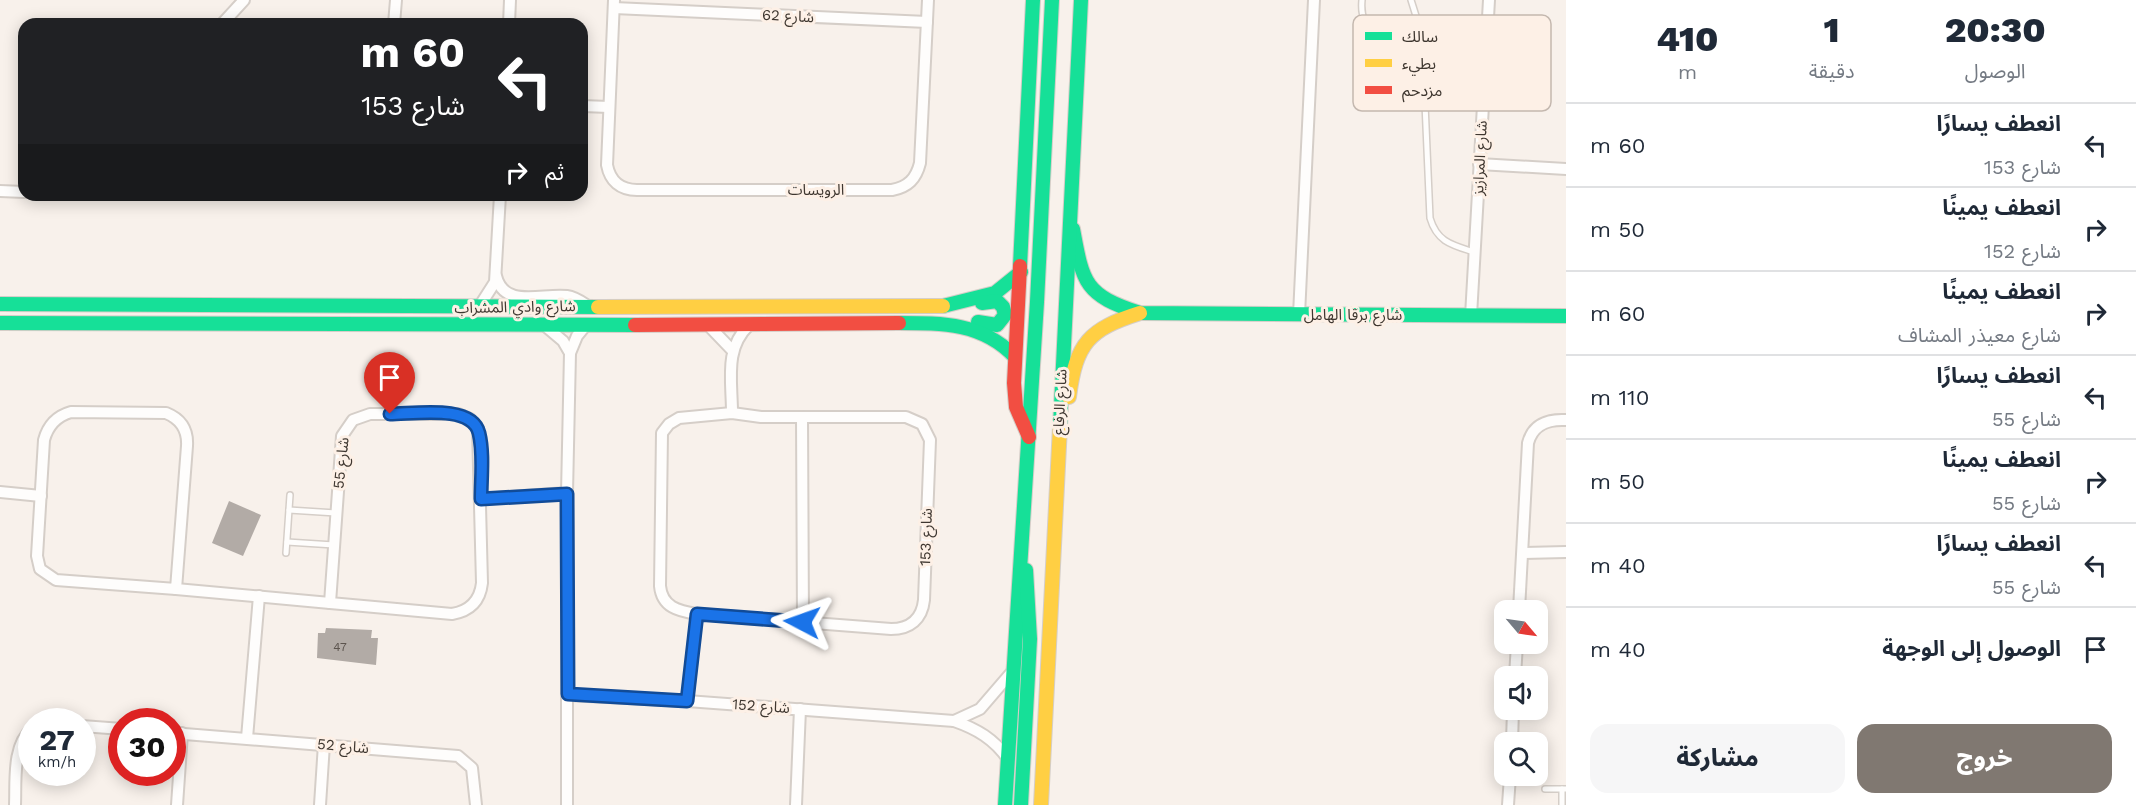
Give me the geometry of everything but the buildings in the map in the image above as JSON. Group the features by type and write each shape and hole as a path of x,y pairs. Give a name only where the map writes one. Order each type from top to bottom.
{"street":[{"path":"228,18 244,0"},
{"path":"394,18 396,0"},
{"path":"509,18 510,0"},
{"name":"الرويسات","path":"614,4 607,165 610,177 624,189 899,189 911,182 920,163 928,0"},
{"name":"شارع الرفاع","path":"1029,437 1016,407 1015,357 1033,0"},
{"name":"شارع الرفاع","path":"1005,805 1011,673 1029,437 1052,0"},
{"name":"شارع الرفاع","path":"1041,805 1081,0"},
{"path":"1299,315 1314,0"},
{"name":"شارع المرازيز","path":"1488,15 1489,0"},
{"name":"شارع 62","path":"614,4 927,22"},
{"path":"588,106 609,107"},
{"name":"شارع المرازيز","path":"1471,316 1482,111"},
{"path":"1479,164 1566,170"},
{"path":"0,191 18,192"},
{"path":"479,307 493,288 496,275 500,201"},
{"name":"شارع برقا الهامل","path":"1070,209 1081,271 1089,288 1107,303 1140,313 1566,316"},
{"name":"شارع وادي المشراب","path":"0,304 479,307 946,306 995,293 1021,272"},
{"path":"496,275 502,289 511,295 567,296 588,306"},
{"path":"945,323 967,320 992,326 1001,323 1005,315 1004,307 992,300 973,306 946,306"},
{"name":"شارع برقا الهامل","path":"1058,447 1067,414 1072,365 1079,348 1089,335 1100,327 1140,313"},
{"name":"شارع وادي المشراب","path":"0,322 544,325 945,323 975,328 990,334 1015,357"},
{"path":"544,325 563,341 570,353"},
{"path":"567,805 567,494 570,353 577,336 586,325"},
{"path":"708,325 732,350"},
{"path":"732,413 732,350 739,334 749,325"},
{"name":"شارع 55","path":"176,589 188,439 184,428 177,419 160,413 71,412 60,416 51,424 46,434 37,556 40,569 50,578 62,581 452,614 471,607 481,590 480,436 470,419 458,414 370,414 353,420 342,436 330,603"},
{"name":"شارع 153","path":"732,413 761,417 802,417 906,417 922,424 930,440 924,600 921,614 912,624 898,629 697,614 672,608 661,591 661,439 669,424 679,418 732,413"},
{"path":"802,417 802,622"},
{"path":"1520,600 1530,438 1536,428 1546,422 1566,420"},
{"path":"0,492 41,496"},
{"path":"481,499 567,494"},
{"path":"1020,543 1028,581 1030,620 1021,805"},
{"path":"1523,553 1566,552"},
{"path":"247,738 258,596"},
{"path":"687,701 697,614"},
{"path":"954,722 981,709 1011,673"},
{"name":"شارع 152","path":"568,694 800,709 954,722 970,726 988,737 1008,759"},
{"path":"796,805 800,709"},
{"name":"شارع 52","path":"186,734 458,756 472,768 476,805"},
{"path":"320,805 324,744"},
{"path":"15,805 18,770"},
{"path":"177,786 177,805"},
{"path":"1508,805 1509,786"}],"lane":[{"path":"1411,0 1417,15"},
{"path":"1426,111 1430,218 1443,242 1474,252"},
{"path":"286,553 290,495"},
{"path":"289,510 336,513"},
{"path":"287,542 334,545"},
{"path":"1545,789 1564,789 1562,805"}],"traffic: fast":[{"path":"1020,266 1033,0"},
{"path":"1005,805 1037,302 1052,0"},
{"path":"1060,426 1081,0"},
{"path":"1073,229 1080,263 1090,285 1108,300 1140,313 1566,316"},
{"path":"943,306 995,293 1021,272"},
{"path":"978,322 997,325 1005,315 1003,307 997,301 982,303"},
{"path":"0,304 598,307"},
{"path":"0,323 635,325"},
{"path":"899,323 947,325 976,331 990,337 1015,357"},
{"path":"1021,805 1030,639 1026,570"}],"traffic: slow":[{"path":"598,307 943,306"},
{"path":"1069,397 1076,363 1088,341 1108,325 1140,313"},
{"path":"1041,805 1060,426"}],"traffic: jam":[{"path":"1020,266 1014,383 1016,407 1029,437"},
{"path":"635,325 899,323"}],"route":[{"path":"390,414 458,414 470,419 478,429 480,436 481,499 567,494 568,694 687,701 697,614 802,622"}]}
